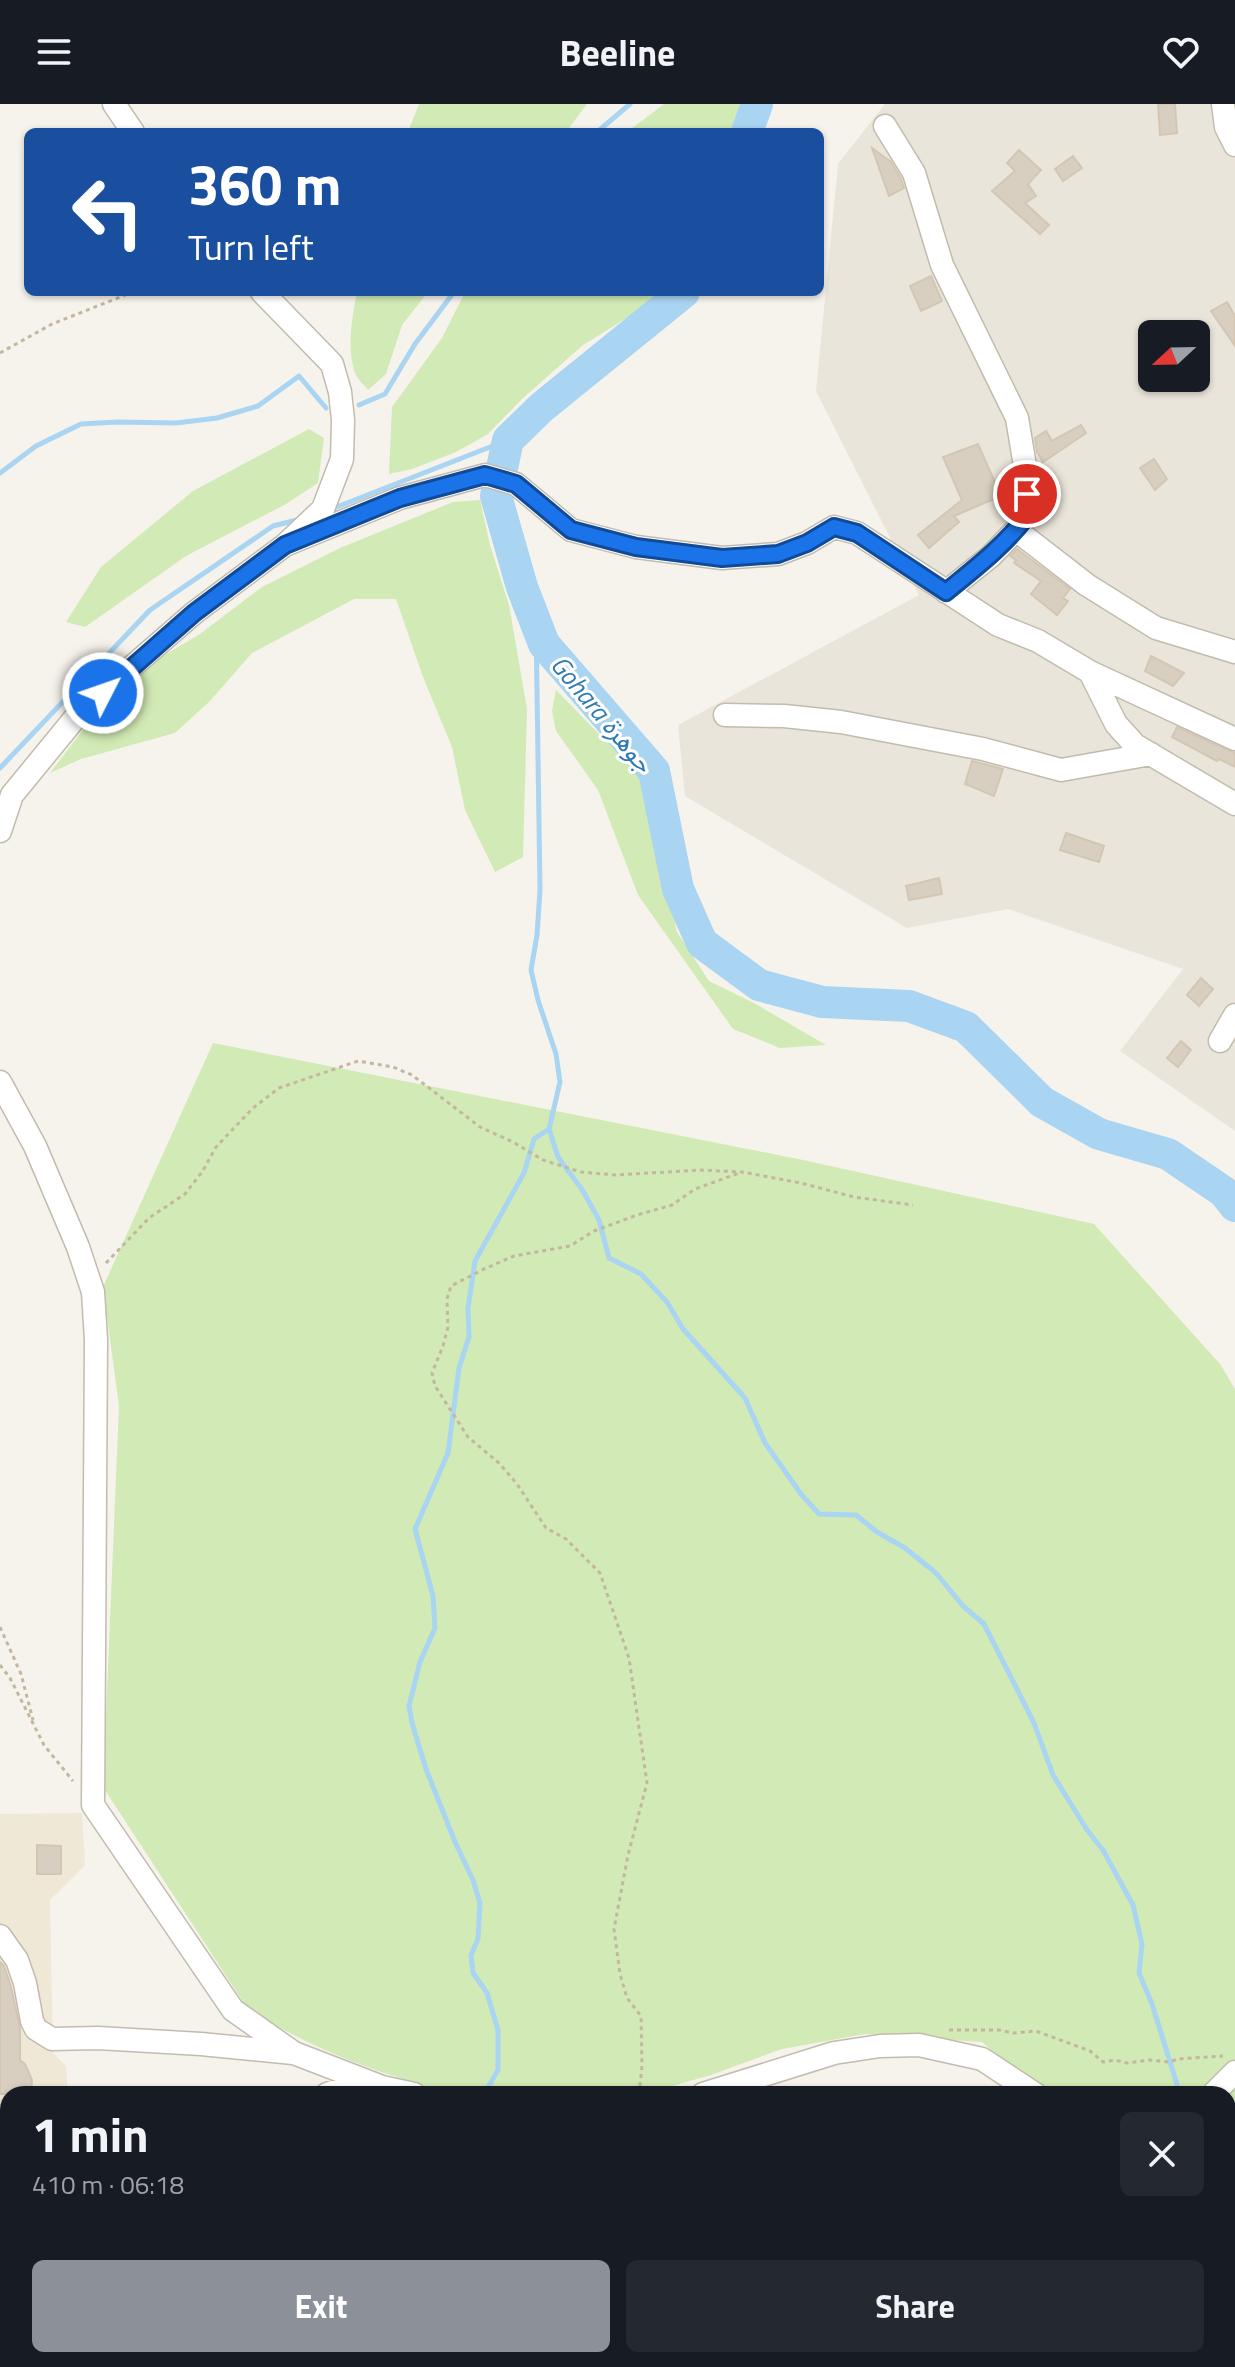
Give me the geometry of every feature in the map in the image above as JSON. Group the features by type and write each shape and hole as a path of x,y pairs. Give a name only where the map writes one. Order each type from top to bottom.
{"street":[{"path":"114,104 130,128"},
{"path":"1223,104 1226,127 1235,145"},
{"path":"885,126 914,173 942,265 1017,418 1026,472 1027,516 991,556 946,592"},
{"path":"0,831 12,795 80,712 194,613 285,545 323,509 342,459 340,392 332,364 266,296"},
{"path":"285,545 400,498 485,475 516,484 571,530 636,547 722,558 778,554 807,543 834,527 857,533 998,625 1038,641 1090,672 1235,739"},
{"path":"1016,530 1087,585 1156,628 1235,652"},
{"path":"1090,672 1116,724 1135,745 1235,804"},
{"path":"725,715 784,716 841,722 983,749 1061,770 1151,754"},
{"path":"1220,1041 1235,1015"},
{"path":"0,1082 35,1146 78,1247 93,1292 96,1340 93,1805 233,2010 294,2053 379,2086"},
{"path":"0,1936 17,1960 36,2029 52,2039 98,2038 294,2053"},
{"path":"729,2086 834,2053 880,2046 919,2045 982,2059 1023,2086"}],"path":[{"path":"0,353 52,324 123,296"},
{"path":"105,1263 149,1218 185,1194 216,1147 253,1108 279,1088 358,1061 393,1067 412,1075 480,1127 543,1160 581,1172 616,1175 700,1170 742,1172 854,1197 913,1205"},
{"path":"640,2086 641,2016 627,1998 620,1974 614,1929 628,1855 647,1783 629,1658 600,1573 566,1539 546,1528 499,1463 468,1437 435,1386 432,1373 448,1327 447,1299 451,1286 514,1256 570,1246 594,1231 672,1205 695,1189 742,1172"},
{"path":"0,1627 21,1674 35,1728"},
{"path":"0,1665 10,1678 44,1745 93,1805"},
{"path":"942,2030 1036,2031 1090,2051 1103,2062 1169,2062 1235,2055"}],"shaded area":[{"path":"885,104 1235,104 1235,1131 1120,1051 1183,969 1008,909 907,928 685,796 678,725 919,595 816,391 838,164"},
{"path":"82,1813 85,1865 50,1900 53,2053 66,2066 67,2086 0,2086 0,1814"}],"green space":[{"path":"419,104 587,104 569,128 410,128"},
{"path":"664,104 740,104 733,128 632,128"},
{"path":"356,296 425,296 402,325 386,374 368,390 353,366 352,323"},
{"path":"463,296 660,296 583,345 488,434 456,452 412,469 389,474 392,407 442,338"},
{"path":"309,429 324,438 318,483 286,504 186,556 85,627 66,622 101,567 193,491"},
{"path":"480,500 509,605 527,709 523,857 495,872 465,810 452,747 396,599 354,599 252,653 210,701 175,733 81,759 50,773 89,722 148,665 200,634 262,587 340,548 453,502"},
{"path":"556,690 645,776 677,932 709,981 826,1045 780,1048 733,1029 638,895 598,790 556,731 552,711"},
{"path":"213,1043 803,1160 1094,1224 1220,1364 1235,1389 1235,2086 1034,2086 982,2042 865,2034 782,2049 672,2086 424,2086 337,2055 282,2029 247,2008 103,1787 119,1406 103,1287"}],"building":[{"path":"1158,104 1175,104 1177,133 1160,135"},
{"path":"872,148 891,162 904,188 889,196"},
{"path":"1019,150 1041,170 1028,184 1036,196 1025,203 1049,225 1040,234 992,191 1015,171 1007,163"},
{"path":"1073,156 1082,168 1063,181 1055,169"},
{"path":"931,276 942,301 921,311 910,286"},
{"path":"1227,302 1235,316 1235,346 1211,311"},
{"path":"1081,425 1086,433 1043,462 1037,452 1035,438 1046,431 1052,441"},
{"path":"978,444 1001,496 954,516 959,522 929,548 918,535 962,500 943,457"},
{"path":"1154,459 1167,479 1155,490 1140,468"},
{"path":"1017,549 1070,589 1063,598 1068,601 1057,615 1031,594 1041,581 1014,563 1016,560 1010,556"},
{"path":"1151,656 1184,673 1173,686 1145,671"},
{"path":"1177,727 1235,753 1235,767 1172,737"},
{"path":"972,761 1003,769 994,796 965,784"},
{"path":"1066,833 1104,846 1099,862 1060,850"},
{"path":"939,878 942,894 909,900 906,886"},
{"path":"1201,978 1213,989 1199,1006 1187,995"},
{"path":"1181,1041 1191,1050 1178,1067 1167,1058"},
{"path":"37,1845 61,1846 61,1874 37,1874"},
{"path":"0,1962 11,1987 20,2028 20,2060 32,2080 32,2086 0,2086"}],"waterway":[{"path":"602,128 630,104"},
{"name":"Gohara جوهرة","path":"748,128 757,104"},
{"path":"359,405 385,394 415,344 451,296"},
{"name":"Gohara جوهرة","path":"679,296 542,407 508,440 496,496 522,587 544,644 654,771 678,889 702,943 759,985 822,1002 909,1006 966,1027 1042,1102 1099,1134 1168,1154 1224,1192 1235,1206"},
{"path":"0,473 36,446 81,424 176,423 217,418 258,406 299,376 326,408"},
{"path":"329,510 508,440"},
{"path":"0,768 150,610 273,526 301,519"},
{"path":"536,624 540,890 531,970 556,1054 560,1082 549,1129 558,1157 583,1191 599,1220 609,1258 641,1274 667,1302 683,1329 745,1398 765,1443 819,1514 856,1515 936,1573 963,1606 984,1624 1034,1723 1053,1775 1103,1850 1133,1905 1142,1944 1139,1973 1178,2086"},
{"path":"489,2086 498,2070 498,2030 487,1993 473,1973 471,1955 478,1939 480,1903 426,1769 409,1706 420,1662 435,1628 433,1596 415,1529 448,1453 459,1368 469,1337 468,1308 475,1261 524,1173 534,1139 549,1129"}],"route":[{"path":"103,693 194,613 285,545 400,498 485,475 516,484 571,530 636,547 722,558 778,554 807,543 834,527 857,533 946,592 991,556 1016,530 1027,516 1027,494"}]}
